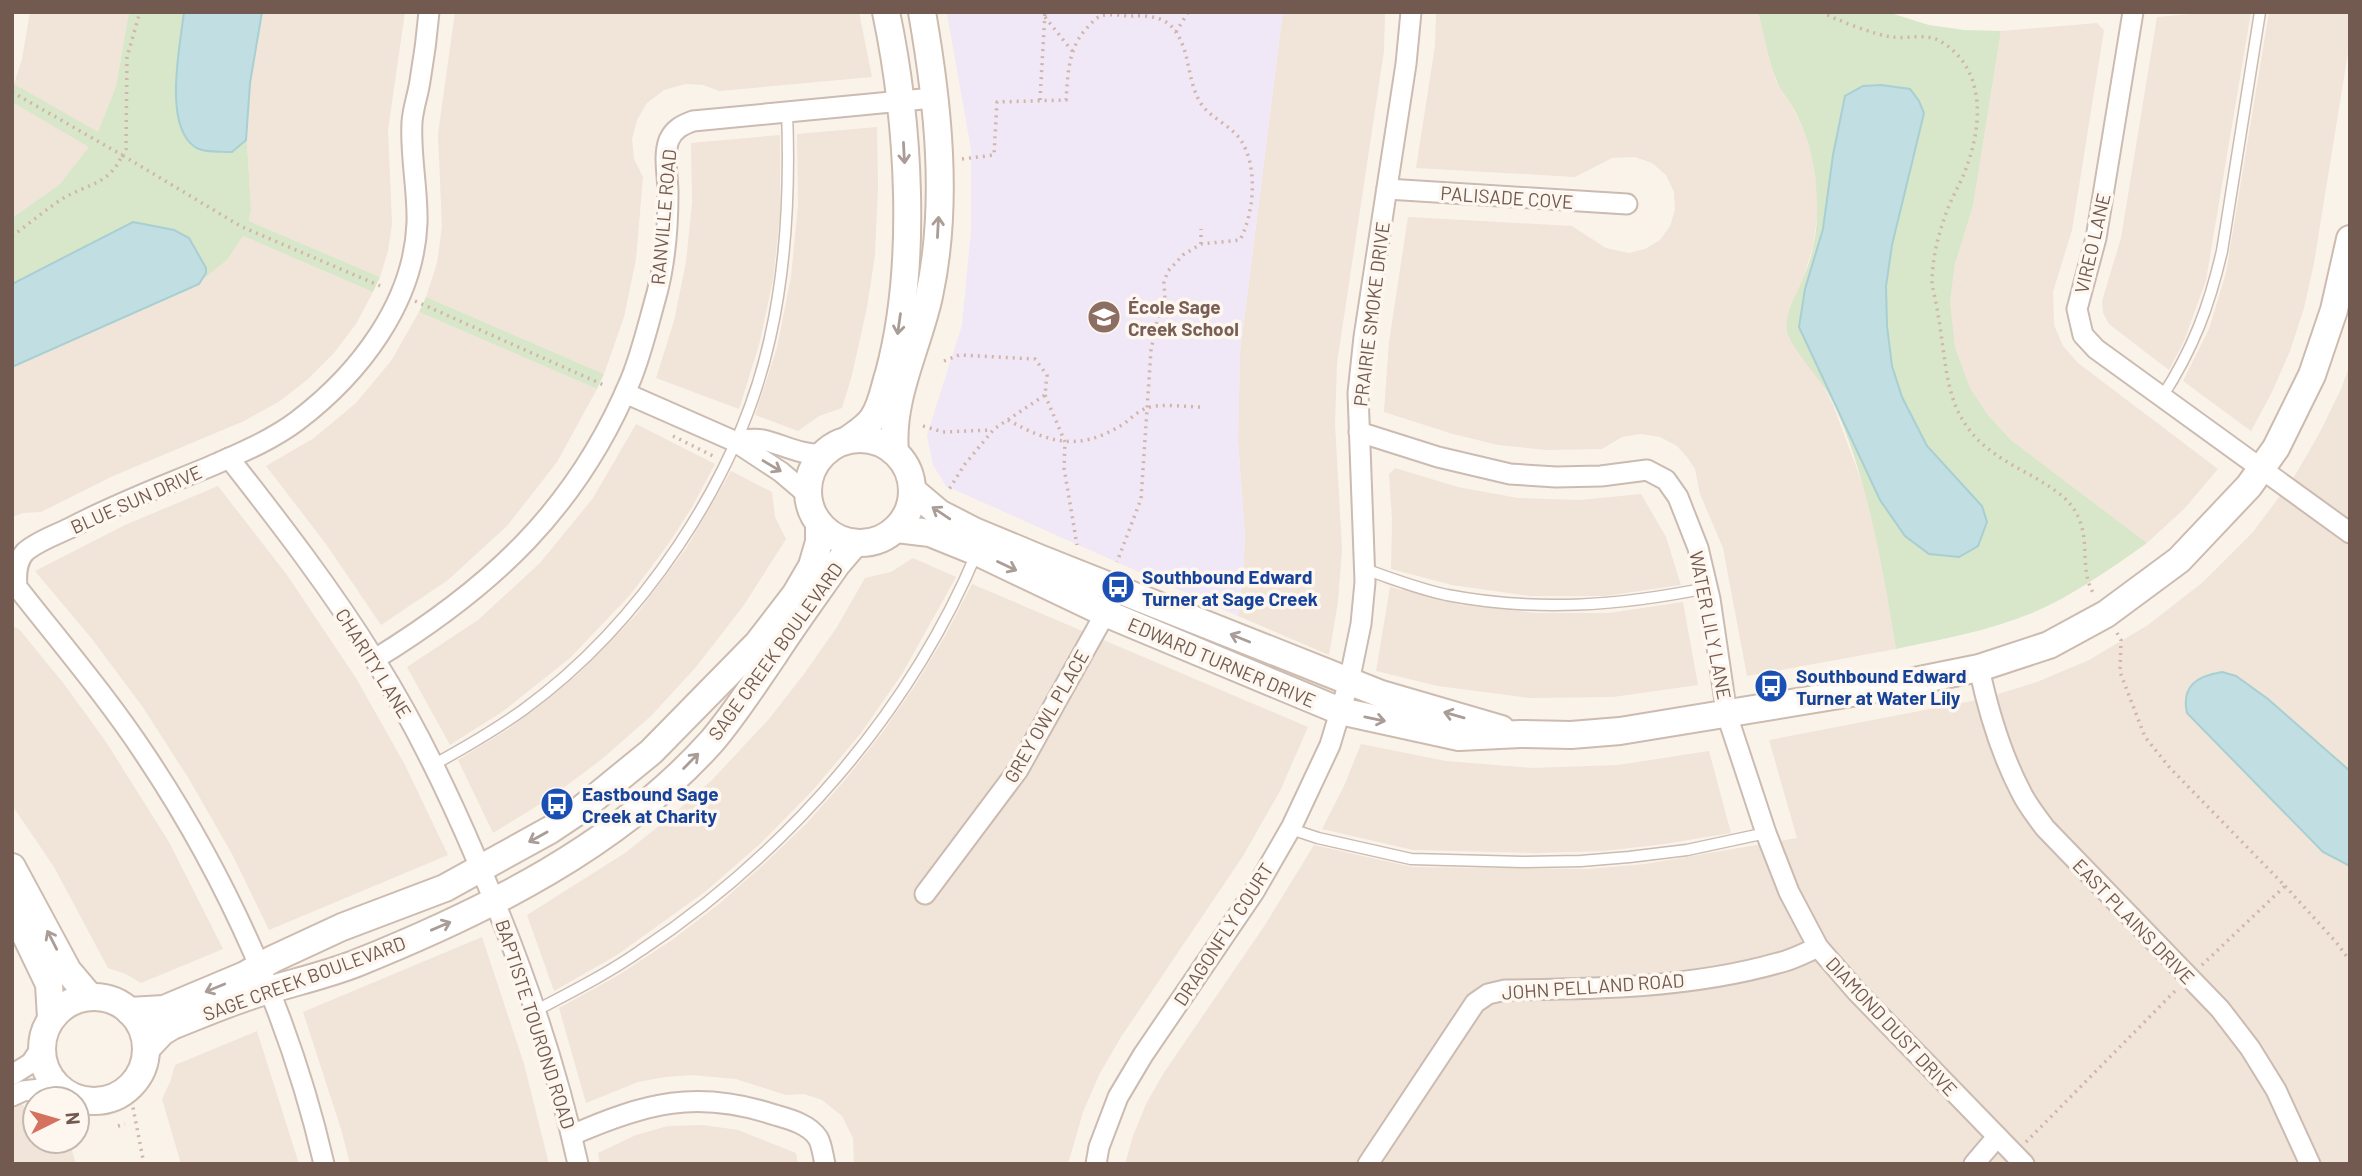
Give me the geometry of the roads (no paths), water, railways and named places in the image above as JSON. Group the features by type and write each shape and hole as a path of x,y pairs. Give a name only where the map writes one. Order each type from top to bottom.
{"street":[{"name":"BLUE SUN DRIVE","path":"324,1164 314,1120 293,1053 265,980 218,877 167,788 104,696 17,587 16,575 25,552 126,500 254,447 295,423 349,376 373,342 400,295 415,251 417,221 413,118 429,12"},
{"path":"849,439 869,439 888,446 908,470 913,491 909,511 897,529 881,539 855,543 835,537 814,517 808,495 814,466 823,454 849,439 872,420 896,346 903,298 906,207 900,101 886,12"},
{"path":"895,452 895,415 929,295 936,253 938,164 922,12"},
{"name":"PRAIRIE SMOKE DRIVE","path":"1344,698 1361,624 1365,569 1358,393 1364,337 1410,38 1411,12"},
{"name":"VIREO LANE","path":"2133,12 2096,238 2077,309 2083,335 2096,349 2350,533"},
{"name":"RANVILLE ROAD","path":"375,659 448,612 516,553 552,514 586,466 613,419 625,393 660,280 668,194 666,157 672,134 680,126 692,121 933,98"},
{"name":"PALISADE COVE","path":"1387,189 1627,204"},
{"name":"EDWARD TURNER DRIVE","path":"913,491 981,544 1108,608 1344,698 1381,694 1520,734 1571,735 1620,731 1727,715 1979,668 2049,645 2106,614 2179,560 2249,486 2276,448 2312,376 2334,310 2350,239"},
{"path":"625,393 734,440 781,472 808,495"},
{"name":"WATER LILY LANE","path":"1359,432 1438,457 1510,474 1601,476 1647,470 1666,480 1678,497 1698,548 1727,715"},
{"path":"734,440 761,439 791,450 823,454"},
{"name":"CHARITY LANE","path":"229,458 304,555 375,659 433,765 488,885"},
{"name":"SAGE CREEK BOULEVARD","path":"129,1011 164,1009 265,980 315,978 356,963 488,885 550,830 610,787 651,752 758,643 812,566 819,542 819,523"},
{"name":"EDWARD TURNER DRIVE","path":"897,529 981,544 1344,698"},
{"name":"SAGE CREEK BOULEVARD","path":"146,1049 162,1032 265,980 342,927 445,888 488,885 566,861 600,839 674,778 712,741 742,703 837,564 855,543"},
{"name":"GREY OWL PLACE","path":"925,894 1018,770 1108,608"},
{"name":"EAST PLAINS DRIVE","path":"1979,668 2006,760 2021,794 2045,828 2220,1009 2250,1048 2276,1090 2310,1164"},
{"name":"DRAGONFLY COURT","path":"1096,1164 1099,1147 1118,1097 1143,1055 1254,892 1291,829 1330,745 1344,698"},
{"name":"DIAMOND DUST DRIVE","path":"1727,715 1766,833 1789,892 1818,947 1857,992 2019,1159"},
{"path":"12,867 68,971 89,997"},
{"name":"BAPTISTE TOUROND ROAD","path":"488,885 535,1011 578,1164"},
{"path":"12,907 49,984 51,1018"},
{"name":"JOHN PELLAND ROAD","path":"1368,1164 1475,1003 1488,993 1505,990 1650,985 1709,977 1780,963 1818,947"},
{"path":"12,1076 31,1063 41,1048 51,1018 64,1006 89,997 107,998 129,1011 138,1022 146,1049 141,1071 129,1087 111,1098 91,1101"},
{"path":"41,1048 46,1069 57,1085"},
{"path":"572,1135 645,1107 698,1100 722,1102 760,1110 808,1128 818,1138 825,1164"},
{"path":"1974,1164 1997,1137"}],"lane":[{"path":"2162,397 2199,329 2214,285 2222,251 2260,12"},
{"path":"433,765 524,709 610,633 692,523 722,469 751,399 770,340 779,291 789,198 786,111"},
{"path":"535,1011 614,968 667,932 733,881 799,818 854,756 894,701 940,625 981,544"},
{"path":"1365,569 1445,594 1523,605 1628,602 1707,588"},
{"path":"1291,829 1318,838 1411,859 1523,862 1629,857 1687,850 1766,833"}],"water":[{"path":"184,12 262,12 250,83 246,140 232,152 198,149 185,136 179,122 176,84"},
{"path":"1881,85 1910,89 1924,113 1892,245 1886,286 1887,326 1892,366 1902,397 1927,446 1982,506 1987,522 1978,546 1959,557 1929,554 1905,536 1880,500 1799,327 1805,289 1823,229 1833,155 1845,96 1863,86"},
{"path":"133,222 174,230 189,238 206,268 199,284 12,367 12,284"},
{"path":"2222,672 2236,676 2268,699 2350,771 2350,866 2323,852 2187,713 2186,696 2193,684 2205,676"}],"place":[{"name":"École Sage Creek School","path":"1104,317"},
{"name":"Southbound Edward Turner at Sage Creek","path":"1118,587"},
{"name":"Southbound Edward Turner at Water Lily","path":"1771,686"},
{"name":"Eastbound Sage Creek at Charity","path":"557,804"}]}
